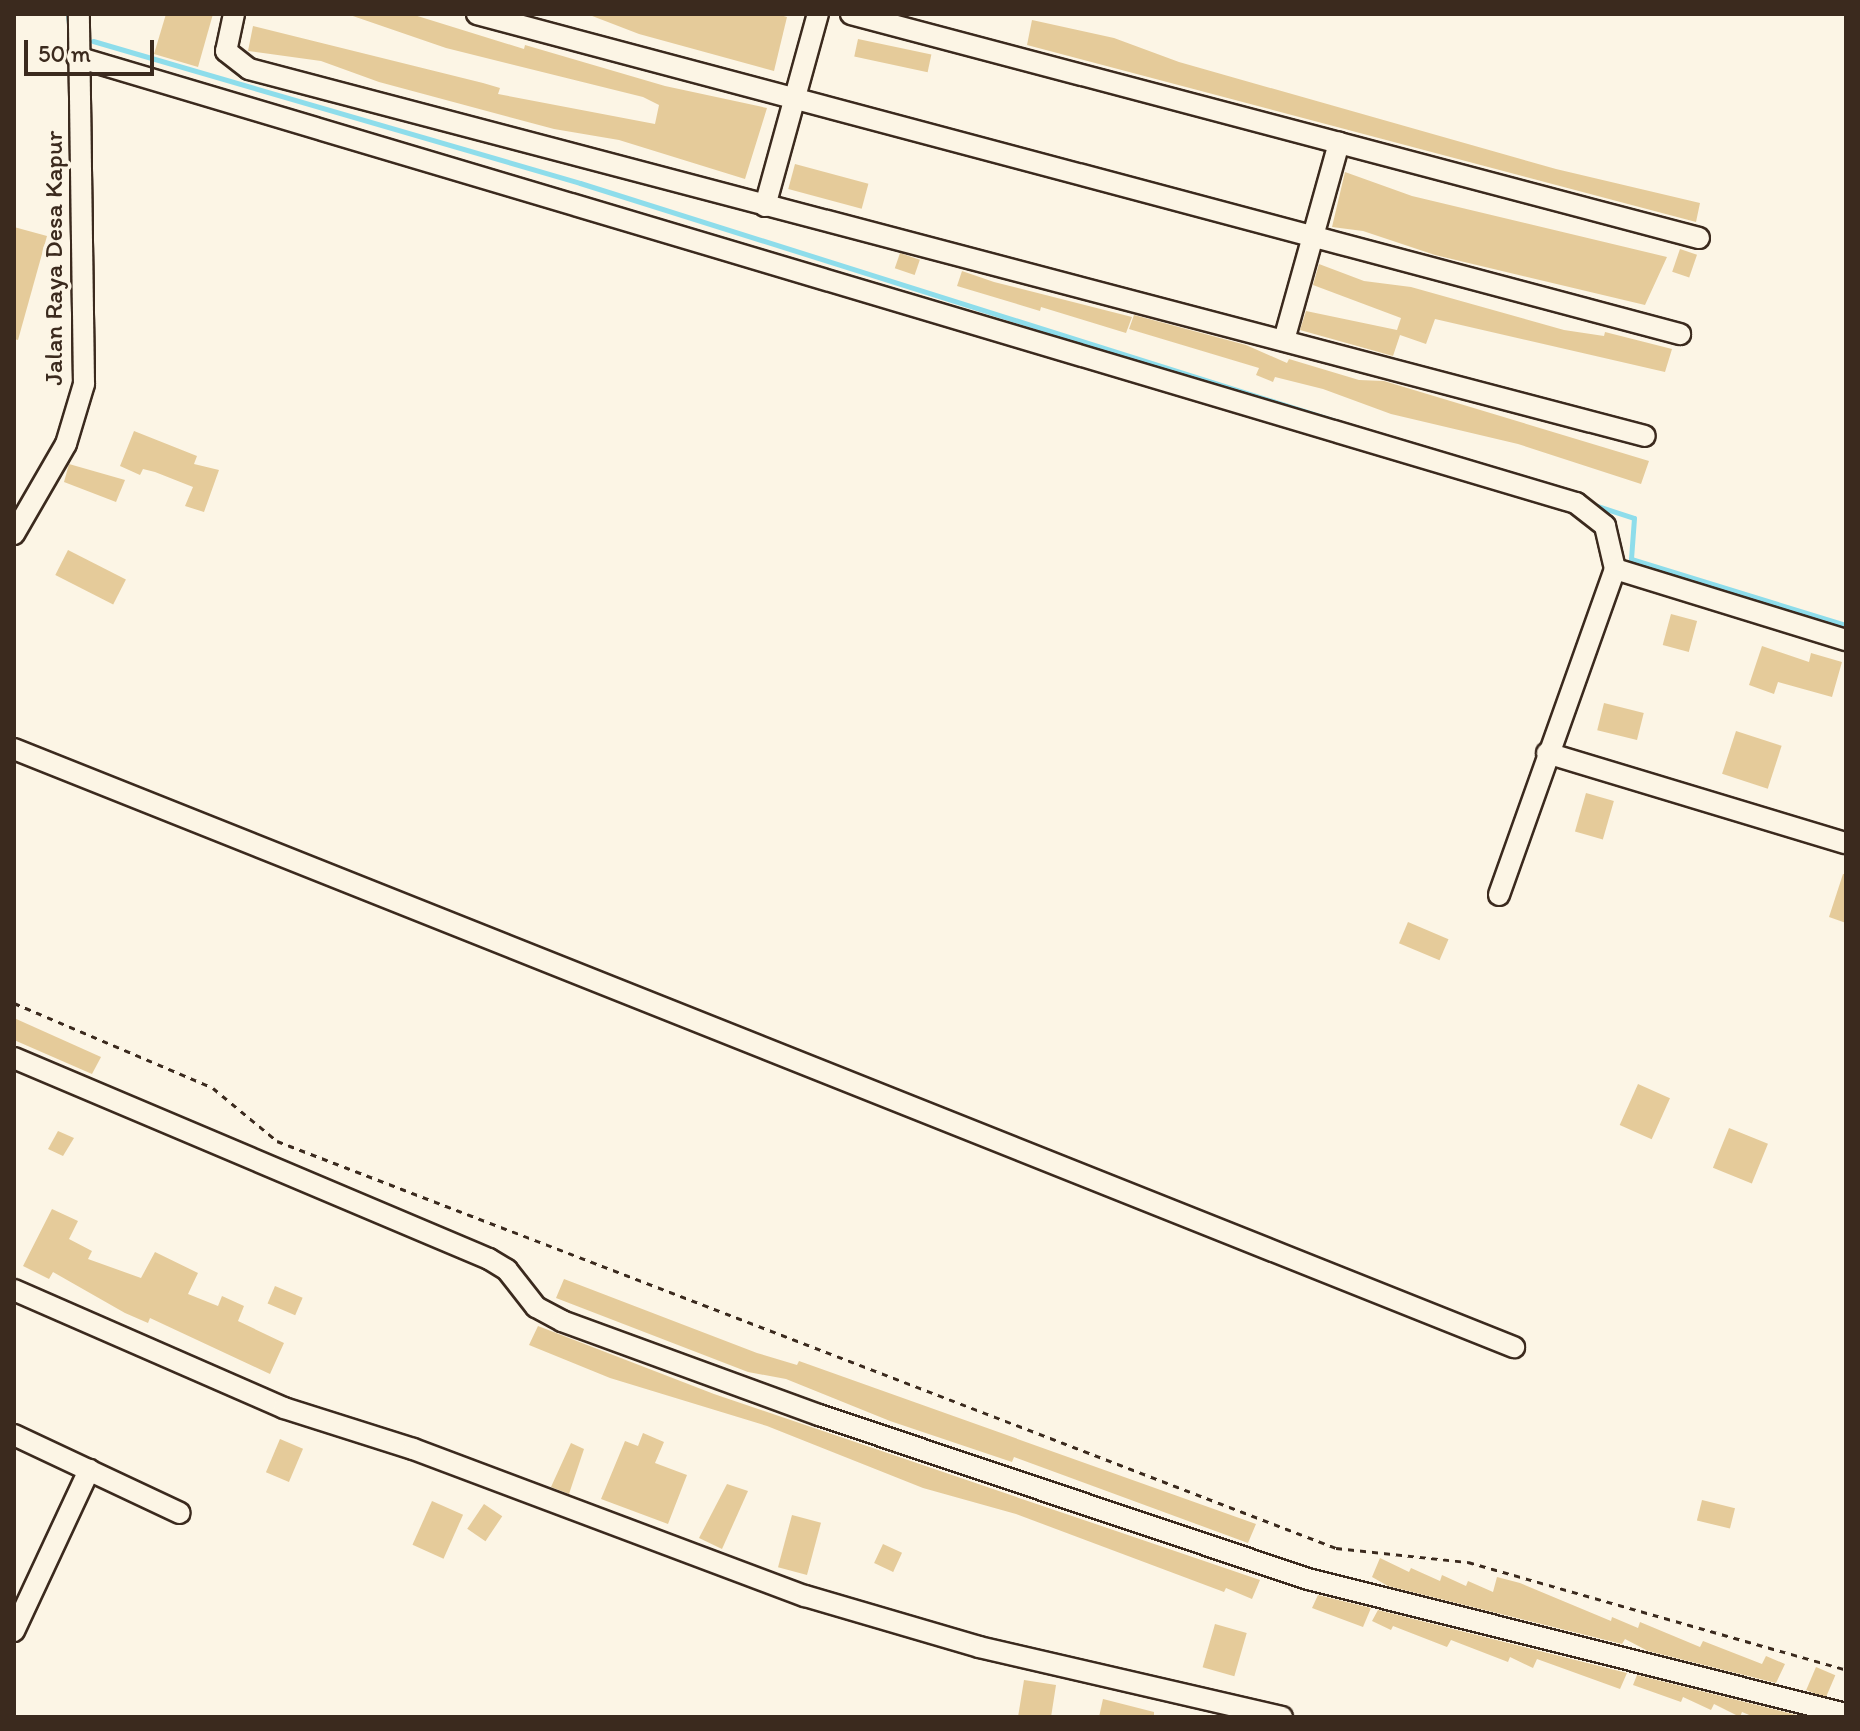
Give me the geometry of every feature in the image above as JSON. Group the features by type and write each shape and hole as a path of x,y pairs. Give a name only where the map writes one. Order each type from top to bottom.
{"street":[{"name":"Jalan Raya Desa Kapur","path":"14,534 66,444 84,384 77,57 79,14"},
{"path":"234,14 226,51 249,69 1645,436"},
{"path":"765,206 818,14"},
{"path":"851,14 1699,238"},
{"path":"489,16 1312,233 1680,334"},
{"path":"77,57 1576,503 1605,526 1615,569 1499,895"},
{"path":"1284,340 1339,143"},
{"path":"1615,569 1846,640"},
{"path":"14,749 1514,1347"},
{"path":"1547,753 1846,843"},
{"path":"14,1058 489,1259 507,1270 536,1307 562,1321 819,1415 1308,1579 1846,1714"},
{"path":"14,1290 284,1408 413,1449 805,1596 979,1647 1282,1717"},
{"path":"14,1435 180,1513"},
{"path":"14,1631 89,1470"}],"path":[{"path":"14,1003 213,1088 277,1141 1336,1548 1468,1562 1846,1670"}],"building":[{"path":"166,14 213,14 198,67 154,54"},
{"path":"347,14 411,14 524,49 525,45 665,86 767,108 745,179 619,140 554,129 379,82 321,61 248,51 253,26 483,83 500,88 498,94 655,124 659,105 643,97 446,48"},
{"path":"587,14 777,14 787,17 774,71 639,34"},
{"path":"1032,20 1114,38 1179,62 1556,169 1700,203 1696,222 1027,45"},
{"path":"858,39 931,55 928,72 854,57"},
{"path":"795,164 868,184 862,209 788,189"},
{"path":"1345,172 1412,196 1667,257 1645,305 1435,255 1363,231 1332,227"},
{"path":"14,227 47,236 18,340 14,339"},
{"path":"1680,249 1697,255 1689,278 1672,272"},
{"path":"900,253 920,260 915,275 895,268"},
{"path":"1319,264 1364,281 1411,287 1564,330 1604,336 1605,332 1672,349 1665,372 1435,319 1426,344 1400,335 1393,356 1300,330 1306,311 1397,330 1401,318 1313,285"},
{"path":"962,271 1132,317 1126,333 1041,307 1040,311 957,286"},
{"path":"1134,315 1246,345 1287,363 1289,359 1359,380 1384,381 1649,461 1641,484 1518,444 1391,414 1323,389 1275,377 1273,382 1256,375 1259,368 1129,329"},
{"path":"134,431 197,456 194,464 219,470 204,512 185,506 193,487 155,472 143,469 140,475 120,466"},
{"path":"69,464 125,480 116,502 64,482"},
{"path":"68,550 126,580 113,604 55,575"},
{"path":"1671,614 1697,621 1689,652 1663,645"},
{"path":"1762,646 1809,662 1811,653 1842,662 1832,697 1778,682 1774,694 1749,685"},
{"path":"1604,703 1644,713 1637,740 1597,730"},
{"path":"1736,731 1782,746 1768,789 1722,774"},
{"path":"1586,793 1614,801 1603,839 1575,831"},
{"path":"1843,874 1846,874 1846,923 1829,917"},
{"path":"1408,922 1449,939 1440,960 1399,943"},
{"path":"14,1018 101,1057 92,1074 14,1040"},
{"path":"1638,1084 1670,1098 1652,1139 1620,1125"},
{"path":"1729,1128 1768,1144 1752,1184 1713,1168"},
{"path":"58,1131 74,1138 63,1156 48,1149"},
{"path":"52,1209 78,1221 69,1239 92,1251 88,1259 141,1278 155,1252 198,1273 188,1294 218,1306 222,1296 244,1306 238,1321 284,1343 270,1374 150,1318 148,1323 125,1313 53,1272 49,1279 23,1266"},
{"path":"564,1279 757,1353 797,1365 799,1361 1256,1524 1248,1543 1014,1457 1012,1462 890,1421 786,1379 748,1372 556,1298"},
{"path":"275,1286 303,1298 295,1315 268,1303"},
{"path":"538,1326 714,1394 1260,1580 1252,1599 1226,1588 1224,1592 1016,1514 923,1488 767,1426 610,1378 529,1345"},
{"path":"643,1433 664,1442 655,1463 687,1475 668,1524 601,1499 625,1441 638,1446"},
{"path":"280,1439 303,1449 289,1482 266,1472"},
{"path":"571,1443 584,1449 569,1494 551,1487"},
{"path":"727,1484 748,1491 722,1549 699,1538"},
{"path":"1702,1500 1735,1508 1730,1529 1697,1520"},
{"path":"432,1501 463,1515 444,1559 412,1545"},
{"path":"484,1504 502,1516 485,1541 467,1529"},
{"path":"792,1515 821,1523 807,1575 778,1567"},
{"path":"883,1544 902,1553 893,1572 874,1563"},
{"path":"1380,1558 1409,1572 1411,1568 1440,1581 1442,1575 1466,1586 1468,1581 1493,1592 1497,1577 1520,1583 1611,1621 1612,1617 1638,1628 1640,1622 1700,1647 1703,1641 1762,1664 1766,1656 1785,1664 1776,1683 1648,1651 1625,1639 1622,1644 1388,1586 1372,1577"},
{"path":"1318,1595 1371,1608 1363,1627 1312,1608"},
{"path":"1378,1610 1627,1673 1620,1689 1537,1659 1533,1668 1510,1657 1508,1662 1451,1640 1447,1647 1372,1621"},
{"path":"1215,1624 1247,1633 1234,1676 1203,1667"},
{"path":"1816,1667 1835,1675 1826,1698 1806,1690"},
{"path":"1637,1675 1805,1717 1754,1717 1742,1712 1740,1717 1714,1704 1711,1710 1683,1697 1681,1702 1633,1685"},
{"path":"1024,1680 1056,1685 1051,1717 1018,1717"},
{"path":"1103,1699 1154,1712 1154,1717 1099,1717"}],"waterway":[{"path":"68,14 70,33"},
{"path":"93,41 580,183 1339,422"},
{"path":"1588,503 1634,518 1631,559 1846,625"}]}
